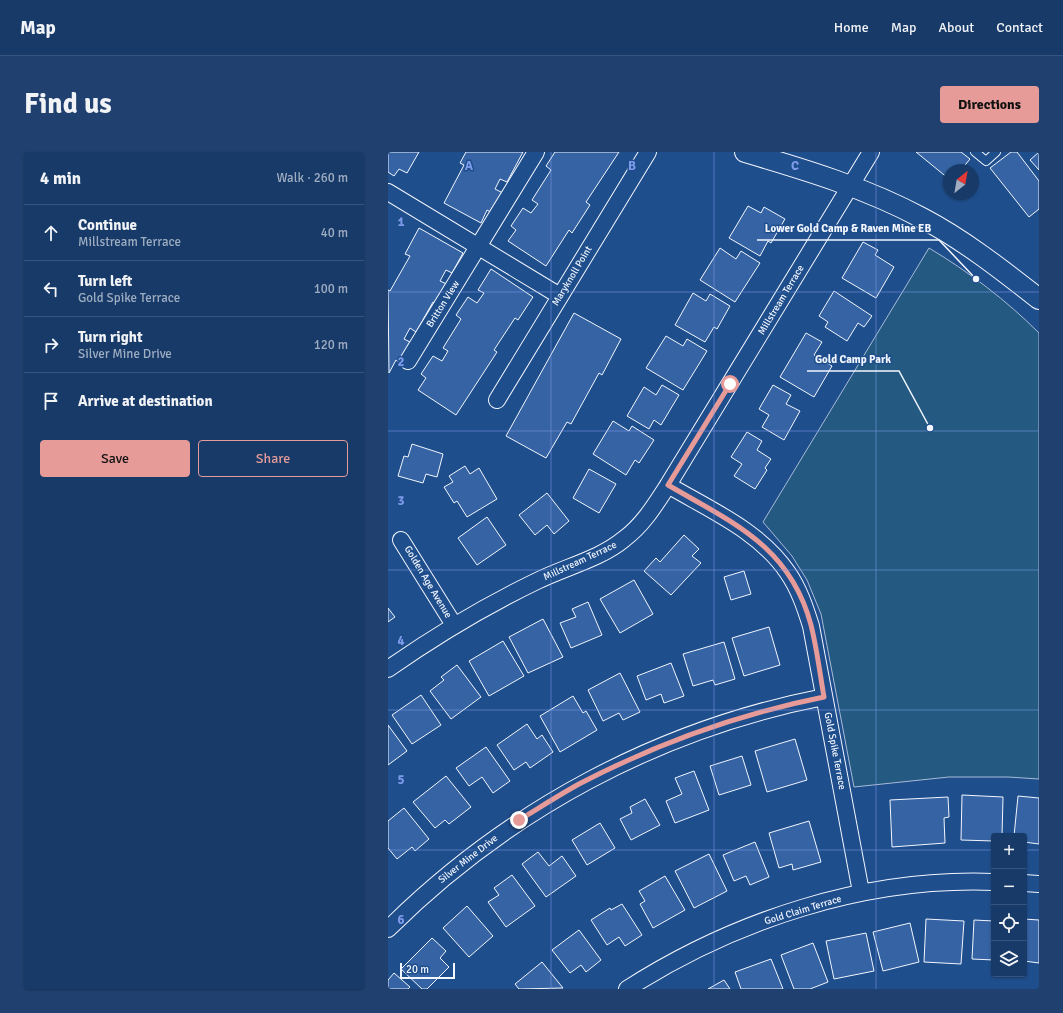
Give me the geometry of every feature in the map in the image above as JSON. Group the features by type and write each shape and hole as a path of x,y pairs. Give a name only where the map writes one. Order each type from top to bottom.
{"street":[{"name":"Britton View","path":"408,361 536,152"},
{"name":"Maryknoll Point","path":"497,400 648,152"},
{"path":"746,152 851,185 922,218 988,259 1039,299"},
{"name":"Millstream Terrace","path":"388,669 454,625 537,581 594,556 624,540 647,517 871,152"},
{"path":"388,192 560,296"},
{"name":"Gold Spike Terrace","path":"668,485 753,536 788,572 802,598 811,626 861,892"},
{"name":"Golden Age Avenue","path":"401,540 454,625"},
{"name":"Silver Mine Drive","path":"388,929 416,900 464,860 519,820 579,784 640,755 734,719 786,705 824,697"},
{"name":"Gold Claim Terrace","path":"627,989 655,971 716,940 781,915 861,892 927,884 991,882"},
{"path":"1027,883 1039,884"}],"lane":[{"path":"975,152 986,161 996,152"}],"shaded area":[{"path":"929,248 987,287 1014,309 1039,333 1039,779 1008,777 949,777 854,787 821,614 807,580 792,556 763,522"}],"building":[{"path":"388,152 419,152 407,173 399,169 394,176 388,172"},
{"path":"466,152 523,152 507,182 500,179 495,189 505,194 494,214 487,210 481,223 444,203 464,165 460,163"},
{"path":"555,152 619,152 586,202 590,205 572,233 569,230 546,266 508,241 516,230 511,226 523,208 531,213 538,204 532,200 551,170 546,166"},
{"path":"916,152 961,152 970,159 966,164 943,164 943,174"},
{"path":"1011,152 1017,152 1039,181 1039,209 1029,217 990,168"},
{"path":"1039,152 1039,170 1030,160"},
{"path":"748,206 761,213 764,207 785,219 771,243 768,241 760,256 729,238"},
{"path":"419,228 463,253 452,273 446,270 440,281 449,285 438,305 433,302 416,332 410,328 404,339 414,344 403,364 396,360 389,373 388,290 390,291 410,256 405,254"},
{"path":"863,242 878,250 875,255 894,267 876,298 842,278"},
{"path":"720,248 736,259 741,251 760,263 735,302 700,280"},
{"path":"491,269 533,297 518,320 515,318 494,350 497,352 456,415 418,390 426,378 421,374 433,356 442,361 448,351 443,348 461,319 456,315 468,297 477,303 484,293 478,290"},
{"path":"834,291 872,316 864,327 858,323 847,341 825,327 828,322 819,316"},
{"path":"693,293 706,301 710,294 730,306 717,329 714,327 705,342 675,325"},
{"path":"574,313 621,339 602,375 599,373 571,424 567,422 546,458 506,436"},
{"path":"806,333 822,342 814,355 832,366 814,397 780,377"},
{"path":"666,336 683,346 687,339 707,351 683,390 646,368"},
{"path":"662,385 679,395 661,425 654,420 649,429 627,416 644,387 656,395"},
{"path":"773,385 791,395 786,404 800,411 784,440 762,427 769,415 759,409"},
{"path":"613,421 629,431 632,426 654,440 639,463 635,460 626,475 593,454"},
{"path":"747,432 762,441 757,450 771,459 765,468 767,470 755,489 734,476 742,464 731,457"},
{"path":"412,444 443,454 437,477 426,474 423,483 398,476 404,456 408,457"},
{"path":"465,466 470,474 479,468 497,499 467,517 457,501 454,503 444,487 453,482 449,476"},
{"path":"589,469 616,484 599,513 573,498"},
{"path":"547,493 569,521 554,534 547,525 535,535 519,515"},
{"path":"487,517 506,545 477,565 458,538"},
{"path":"684,535 699,549 692,556 701,563 671,595 644,571 656,558 660,562"},
{"path":"744,571 751,594 731,600 724,577"},
{"path":"634,580 653,614 620,633 600,599"},
{"path":"588,602 602,635 571,648 560,623 576,617 572,609"},
{"path":"388,608 395,617 388,622"},
{"path":"543,619 563,657 528,673 509,637"},
{"path":"769,627 780,665 744,676 732,638"},
{"path":"503,641 524,676 489,696 469,661"},
{"path":"724,642 735,679 715,685 713,680 693,686 683,654"},
{"path":"671,663 684,696 664,703 661,694 646,700 637,676"},
{"path":"457,665 481,697 451,719 430,691 444,680 441,677"},
{"path":"620,673 640,712 623,720 619,713 603,721 588,690"},
{"path":"421,695 441,725 412,744 392,715"},
{"path":"573,696 583,713 586,711 597,730 560,752 540,716"},
{"path":"527,724 537,739 542,735 553,752 530,768 526,762 514,770 497,745"},
{"path":"388,725 407,751 388,765"},
{"path":"795,739 807,780 767,792 755,751"},
{"path":"486,747 510,781 493,793 482,777 469,786 456,768"},
{"path":"742,756 751,785 719,795 710,766"},
{"path":"694,771 709,810 675,823 666,801 682,794 675,778"},
{"path":"446,776 471,807 449,824 445,820 435,828 413,802"},
{"path":"962,795 1003,797 1002,833 991,833 991,841 961,840"},
{"path":"1018,796 1039,798 1039,844 1027,842 1027,833 1014,833"},
{"path":"948,797 949,817 944,818 945,843 892,847 890,800"},
{"path":"645,799 660,825 631,840 620,819 632,813 630,807"},
{"path":"404,808 429,839 415,851 412,847 397,859 388,848 388,821"},
{"path":"809,821 821,862 793,870 792,864 779,868 769,833"},
{"path":"600,823 615,848 587,865 572,840"},
{"path":"755,842 769,877 750,885 746,876 734,881 723,855"},
{"path":"538,852 549,866 562,856 576,876 546,897 522,864"},
{"path":"709,854 727,891 694,908 675,871"},
{"path":"512,875 535,906 506,927 488,902 499,895 494,888"},
{"path":"665,876 685,910 653,928 640,904 645,901 639,891"},
{"path":"622,904 642,935 625,946 619,937 607,945 591,920 610,908 611,910"},
{"path":"467,906 493,936 469,957 443,928"},
{"path":"926,919 964,921 961,964 924,962"},
{"path":"1027,919 1039,920 1039,963 1027,961"},
{"path":"974,920 991,921 991,960 972,959"},
{"path":"910,923 919,962 883,971 873,932"},
{"path":"579,930 601,960 586,972 581,965 570,973 552,950"},
{"path":"866,933 874,971 834,979 826,941"},
{"path":"432,938 446,951 440,958 449,967 427,989 422,989 401,969"},
{"path":"813,943 828,982 810,989 794,989 781,955"},
{"path":"771,959 783,989 741,989 735,972"},
{"path":"542,962 563,988 519,989 515,984"},
{"path":"394,973 410,987 408,989 388,989 388,980"},
{"path":"724,980 730,989 708,989"}],"place":[{"name":"Lower Gold Camp & Raven Mine EB","path":"976,279"},
{"name":"Gold Camp Park","path":"930,428"}],"route":[{"path":"519,820 579,784 640,755 734,719 786,705 824,697 811,626 802,598 788,572 753,536 668,485 730,384"}]}
